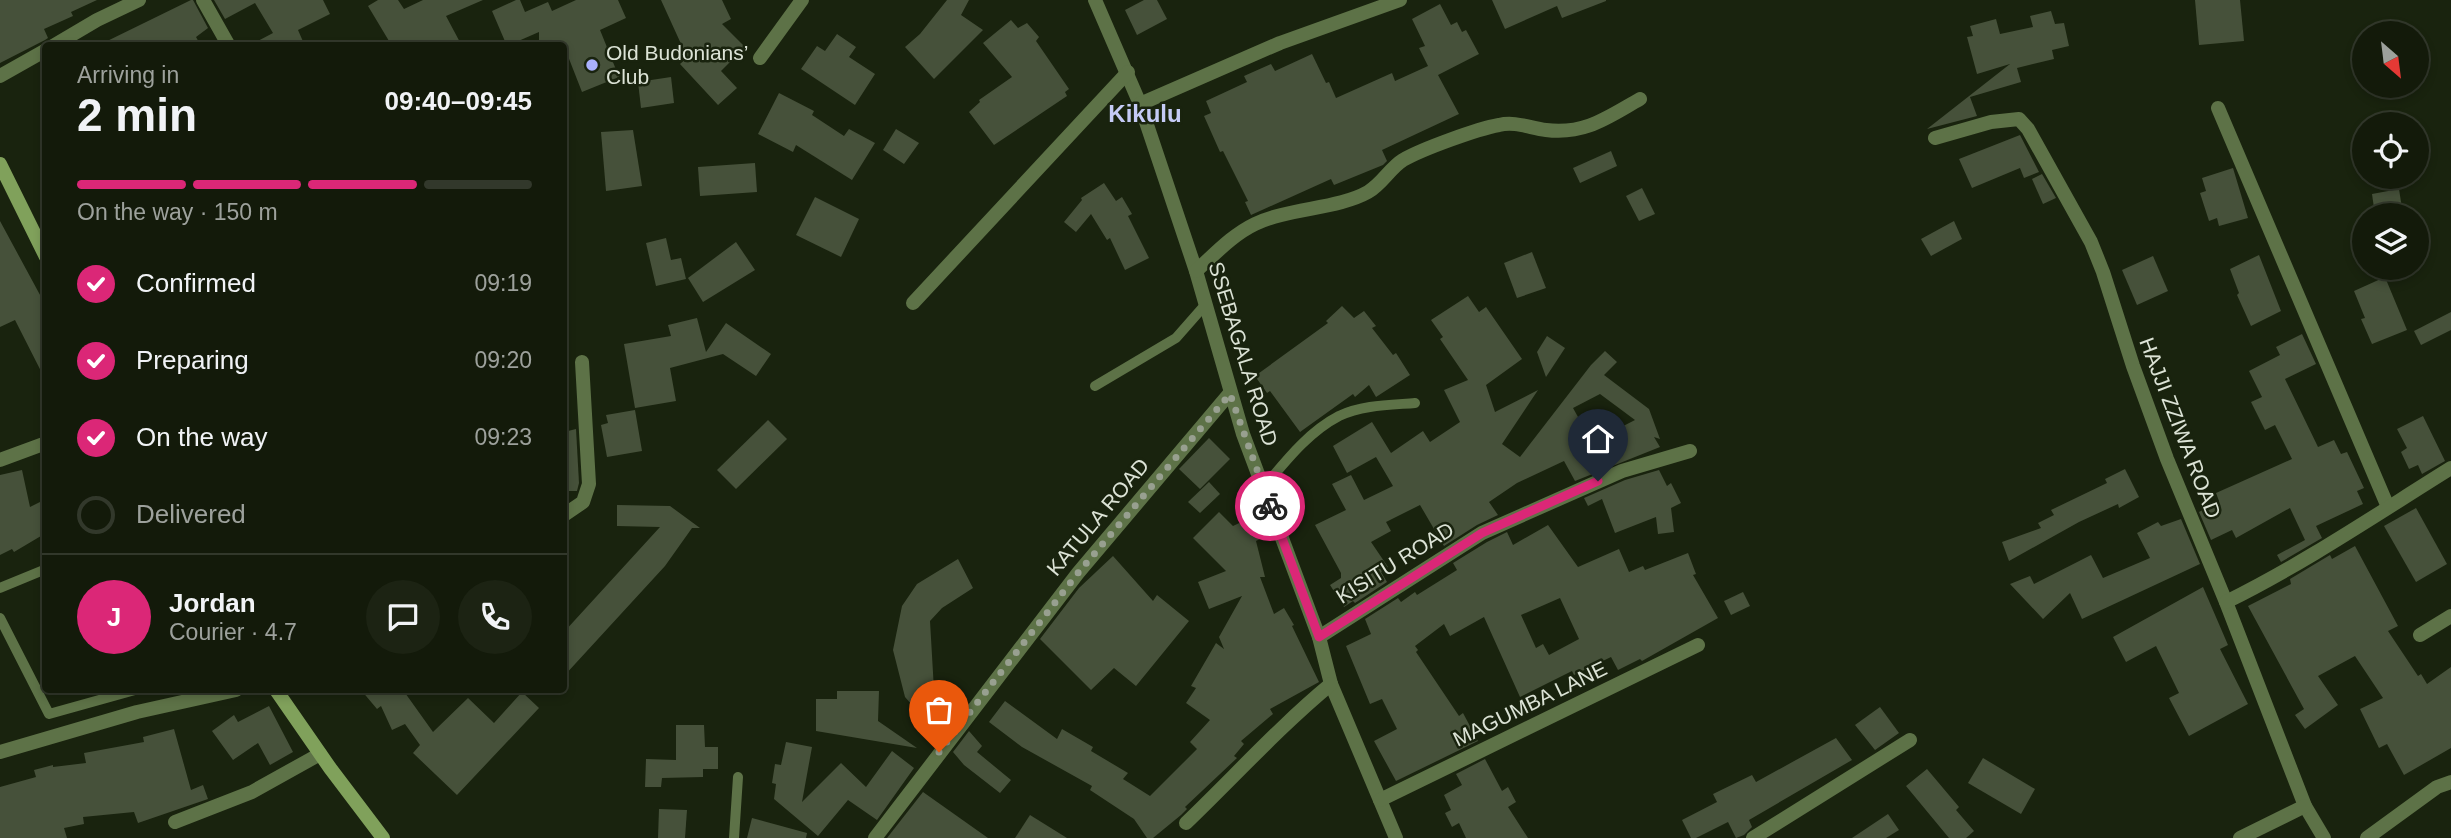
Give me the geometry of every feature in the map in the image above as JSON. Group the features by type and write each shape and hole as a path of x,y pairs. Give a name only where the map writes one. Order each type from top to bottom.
{"main road":[{"path":"0,164 42,249"},
{"path":"278,693 383,838"}],"street":[{"path":"60,42 139,0"},
{"path":"203,0 227,42"},
{"path":"761,58 802,0"},
{"name":"SSEBAGALA ROAD","path":"1095,0 1140,104 1196,271 1230,394 1319,637 1331,684 1396,838"},
{"path":"1140,104 1280,43 1400,0"},
{"path":"0,76 42,52"},
{"path":"913,303 1128,72"},
{"path":"1196,271 1232,239 1254,225 1356,197 1380,183 1402,160 1419,152 1500,124 1576,131 1598,123 1640,99"},
{"path":"2218,108 2388,507"},
{"name":"HAJJI ZZIWA ROAD","path":"1935,138 1991,122 2019,119 2028,129 2091,242 2163,447 2305,806 2324,838"},
{"path":"567,513 583,502 589,484 582,362"},
{"name":"KATULA ROAD","path":"875,838 1078,573 1230,394"},
{"path":"0,460 42,444"},
{"name":"KISITU ROAD","path":"1319,637 1482,533 1622,471 1690,450"},
{"path":"2226,601 2269,581 2451,468"},
{"path":"2420,635 2451,616"},
{"name":"MAGUMBA LANE","path":"1380,800 1698,645"},
{"path":"1186,823 1293,715 1331,684"},
{"path":"0,752 137,712 222,693"},
{"path":"1754,838 1910,740"},
{"path":"175,822 252,792 320,754"},
{"path":"2367,838 2437,786 2451,782"},
{"path":"2241,838 2305,806"}],"lane":[{"path":"1095,386 1176,338 1205,305"},
{"path":"1263,488 1310,436 1339,416 1370,407 1415,403"},
{"path":"0,588 42,571"},
{"path":"0,618 49,714 124,693"},
{"path":"734,838 738,777"}],"building":[{"path":"0,0 97,0 71,12 73,16 44,29 48,38 45,40 0,63"},
{"path":"191,0 208,28 196,37 199,42 105,42"},
{"path":"214,0 323,0 330,14 298,30 303,42 256,42 273,33 255,3 225,19"},
{"path":"378,0 398,0 404,9 423,0 483,0 446,16 460,42 390,42 368,6"},
{"path":"516,0 520,0 525,12 548,2 552,11 576,0 618,0 626,18 600,30 619,77 582,92 567,54 567,42 539,42 539,32 516,42 505,42 492,11"},
{"path":"661,0 722,0 731,19 722,24 745,47 721,71 737,88 718,105 680,64 687,57"},
{"path":"947,0 969,0 961,15 983,30 934,79 905,47 920,34"},
{"path":"1144,0 1157,0 1167,19 1137,35 1125,10"},
{"path":"1492,0 1606,1 1562,18 1557,6 1505,29"},
{"path":"2195,0 2240,0 2244,41 2199,45"},
{"path":"1440,4 1451,25 1457,22 1462,32 1466,30 1479,54 1438,75 1459,114 1382,150 1387,161 1383,165 1334,185 1331,179 1251,215 1245,202 1248,201 1223,151 1220,152 1204,116 1211,113 1206,101 1247,82 1244,76 1271,64 1275,71 1312,54 1336,98 1392,73 1395,81 1428,66 1419,48 1425,46 1412,19"},
{"path":"2051,11 2055,24 2064,23 2069,46 2052,50 2054,59 2017,68 2021,82 1970,97 1977,116 1927,129 2010,64 1977,74 1967,37 1973,36 1970,26 1996,19 2000,34 2033,27 2030,16"},
{"path":"1011,20 1018,28 1027,23 1039,37 1036,41 1069,89 1065,92 1067,96 994,145 969,112 979,100 1012,77 983,43"},
{"path":"837,34 856,47 849,57 875,74 855,105 801,69 817,46 825,51"},
{"path":"671,77 674,103 641,108 638,82"},
{"path":"779,93 814,111 812,115 844,136 849,129 875,143 852,180 796,145 793,152 758,134"},
{"path":"896,129 919,143 904,164 883,150"},
{"path":"633,130 642,186 606,191 601,132"},
{"path":"2020,135 2039,172 2024,178 2020,168 1972,188 1959,159"},
{"path":"1611,151 1617,166 1580,183 1573,168"},
{"path":"755,163 757,192 700,196 698,167"},
{"path":"2233,168 2248,218 2219,226 2217,218 2209,221 2200,193 2206,191 2202,178"},
{"path":"2042,174 2056,198 2043,204 2032,179"},
{"path":"1104,183 1116,201 1122,197 1132,214 1128,216 1149,258 1125,270 1110,238 1107,240 1091,214 1076,232 1064,222 1081,198"},
{"path":"1642,188 1655,214 1639,221 1626,196"},
{"path":"2399,189 2401,203 2373,203 2372,194"},
{"path":"815,197 859,219 841,257 796,235"},
{"path":"0,221 42,299 42,373 15,320 0,327"},
{"path":"1954,221 1962,239 1931,256 1921,239"},
{"path":"666,238 671,260 681,258 686,279 656,286 646,243"},
{"path":"736,242 755,270 703,302 688,278"},
{"path":"1532,252 1546,288 1517,298 1504,263"},
{"path":"2259,255 2281,311 2251,326 2237,295 2239,293 2230,269"},
{"path":"2153,256 2168,291 2137,305 2122,270"},
{"path":"2378,280 2386,280 2407,330 2372,344 2361,319 2365,318 2354,291"},
{"path":"1468,296 1479,312 1486,307 1522,359 1486,385 1495,412 1538,390 1502,444 1520,457 1591,365 1605,351 1617,362 1604,375 1649,409 1660,439 1654,437 1660,447 1575,481 1564,461 1517,483 1489,502 1498,515 1444,546 1420,505 1386,522 1391,531 1371,542 1388,567 1381,572 1387,582 1344,607 1330,585 1341,578 1341,573 1315,525 1346,510 1332,484 1351,475 1364,500 1393,486 1376,457 1347,473 1333,446 1372,422 1391,453 1423,431 1430,442 1460,422 1444,390 1468,380 1440,339 1443,337 1431,320","holes":["1600,394 1635,420 1592,442 1573,408"]},
{"path":"1342,306 1354,318 1364,311 1376,326 1372,328 1393,355 1396,353 1410,375 1376,397 1369,385 1300,432 1270,391 1267,393 1255,376 1328,323 1326,321"},
{"path":"2451,312 2451,330 2421,345 2414,331"},
{"path":"697,318 706,352 726,323 771,354 756,376 723,354 670,368 676,401 635,408 624,344 671,336 668,325"},
{"path":"2302,334 2316,364 2285,379 2318,447 2334,440 2341,454 2347,452 2364,488 2357,491 2363,504 2316,526 2322,538 2281,562 2277,555 2305,540 2290,508 2236,538 2232,530 2211,540 2199,512 2219,501 2216,493 2292,459 2275,425 2265,430 2251,402 2262,397 2249,371 2280,355 2276,347"},
{"path":"1547,336 1565,348 1546,377 1537,352"},
{"path":"635,410 642,451 607,457 601,425 608,423 606,415"},
{"path":"2423,416 2445,461 2422,474 2418,465 2409,469 2401,452 2407,448 2397,429"},
{"path":"768,420 787,439 736,489 717,470"},
{"path":"576,429 579,483 577,491 567,491 567,431"},
{"path":"1209,438 1230,459 1200,489 1179,469"},
{"path":"2125,469 2139,497 2119,508 2118,504 2079,522 2009,561 2002,542 2041,528 2038,523 2054,515 2051,510 2107,483 2105,479"},
{"path":"22,470 30,507 42,501 42,535 14,552 12,549 0,555 0,475"},
{"path":"1659,470 1667,486 1671,483 1681,503 1671,508 1674,532 1658,534 1656,517 1615,533 1602,499 1588,506 1584,498 1625,480"},
{"path":"1209,482 1220,494 1200,513 1188,502"},
{"path":"617,505 670,506 700,528 692,528 665,566 567,673 567,629 660,527 617,526"},
{"path":"2416,508 2447,564 2416,582 2384,526"},
{"path":"1219,512 1233,526 1254,516 1264,537 1256,541 1265,577 1260,577 1274,614 1284,608 1319,682 1270,709 1273,714 1241,741 1244,744 1234,756 1237,758 1185,807 1187,809 1181,815 1153,838 1147,838 1134,819 1090,790 1092,786 1022,747 989,722 1005,701 1057,739 1062,729 1093,747 1091,751 1128,773 1123,779 1150,796 1197,749 1190,742 1210,720 1186,703 1196,688 1191,686 1216,643 1224,649 1219,637 1242,596 1209,609 1198,582 1226,571 1193,538"},
{"path":"2181,519 2200,564 2082,619 2070,593 2043,619 2010,584 2030,576 2034,584 2091,555 2103,578 2150,558 2137,533 2158,522 2161,526"},
{"path":"1548,525 1578,567 1619,549 1629,572 1643,566 1645,570 1688,553 1696,574 1693,575 1718,618 1642,661 1640,659 1618,670 1611,657 1574,675 1572,671 1520,697 1484,617 1450,636 1444,624 1415,646 1418,650 1416,652 1459,716 1463,713 1478,741 1396,781 1374,741 1397,729 1382,699 1370,704 1346,646 1371,634 1365,619 1398,598 1401,602 1415,592 1417,595 1457,570 1453,563 1487,542 1507,532 1513,545","holes":["1560,598 1579,639 1549,655 1543,644 1536,648 1521,615"]},
{"path":"2355,546 2398,626 2388,631 2418,676 2421,674 2427,684 2451,667 2451,748 2404,775 2387,744 2379,748 2360,709 2383,698 2355,656 2318,676 2338,705 2305,729 2295,715 2304,709 2248,606 2291,584 2290,579 2330,555 2332,559"},
{"path":"1113,556 1153,601 1157,595 1189,621 1136,686 1114,668 1091,690 1040,639 1079,588"},
{"path":"958,559 973,588 942,608 930,621 934,690 957,716 940,737 905,697 893,650 902,606 917,584"},
{"path":"2203,587 2228,645 2220,649 2248,704 2189,736 2169,698 2179,693 2156,646 2126,662 2113,637"},
{"path":"1743,592 1750,606 1731,615 1724,601"},
{"path":"837,691 879,691 878,721 917,748 816,731 816,699 837,699"},
{"path":"364,693 405,693 433,732 468,698 494,723 521,693 539,708 457,795 413,753 420,745 405,724 392,730 381,706 377,709"},
{"path":"269,706 293,752 270,765 258,743 233,760 212,731 234,715 238,722"},
{"path":"1880,707 1899,733 1875,750 1855,725"},
{"path":"676,725 704,725 705,747 718,747 718,769 703,769 703,777 662,778 661,787 645,787 646,759 676,760"},
{"path":"174,729 191,790 203,785 208,799 138,823 134,812 83,817 84,824 64,828 67,838 0,838 0,787 36,777 34,770 53,765 86,763 84,753 144,742 143,737"},
{"path":"969,731 982,746 977,752 1011,780 1000,793 964,765 953,752"},
{"path":"1836,738 1852,760 1749,820 1752,827 1744,835 1736,838 1728,822 1691,838 1682,820 1717,802 1713,794 1752,775 1756,782"},
{"path":"786,742 812,747 802,802 841,763 866,787 892,751 914,768 877,820 848,800 818,836 774,799 776,784 772,783 775,764 781,765"},
{"path":"1983,758 2035,789 2021,814 1968,783"},
{"path":"1485,759 1502,791 1508,787 1516,802 1508,807 1528,838 1466,838 1459,823 1452,827 1445,813 1451,810 1444,795 1462,785 1456,774"},
{"path":"1927,769 1959,807 1956,810 1974,831 1966,838 1949,838 1906,786"},
{"path":"923,792 988,838 887,838"},
{"path":"659,809 687,810 685,838 658,838"},
{"path":"1888,814 1899,830 1886,838 1852,838"},
{"path":"1030,815 1067,838 1015,838"},
{"path":"752,818 807,833 806,838 747,838"}],"way so far":[{"path":"939,752 1078,573 1230,394 1270,506"}],"place":[{"name":"Old Budonians’ Club","path":"592,65"}],"district":[{"name":"Kikulu","path":"1145,114"}],"route":[{"path":"1270,506 1319,637 1482,533 1598,481"}]}
